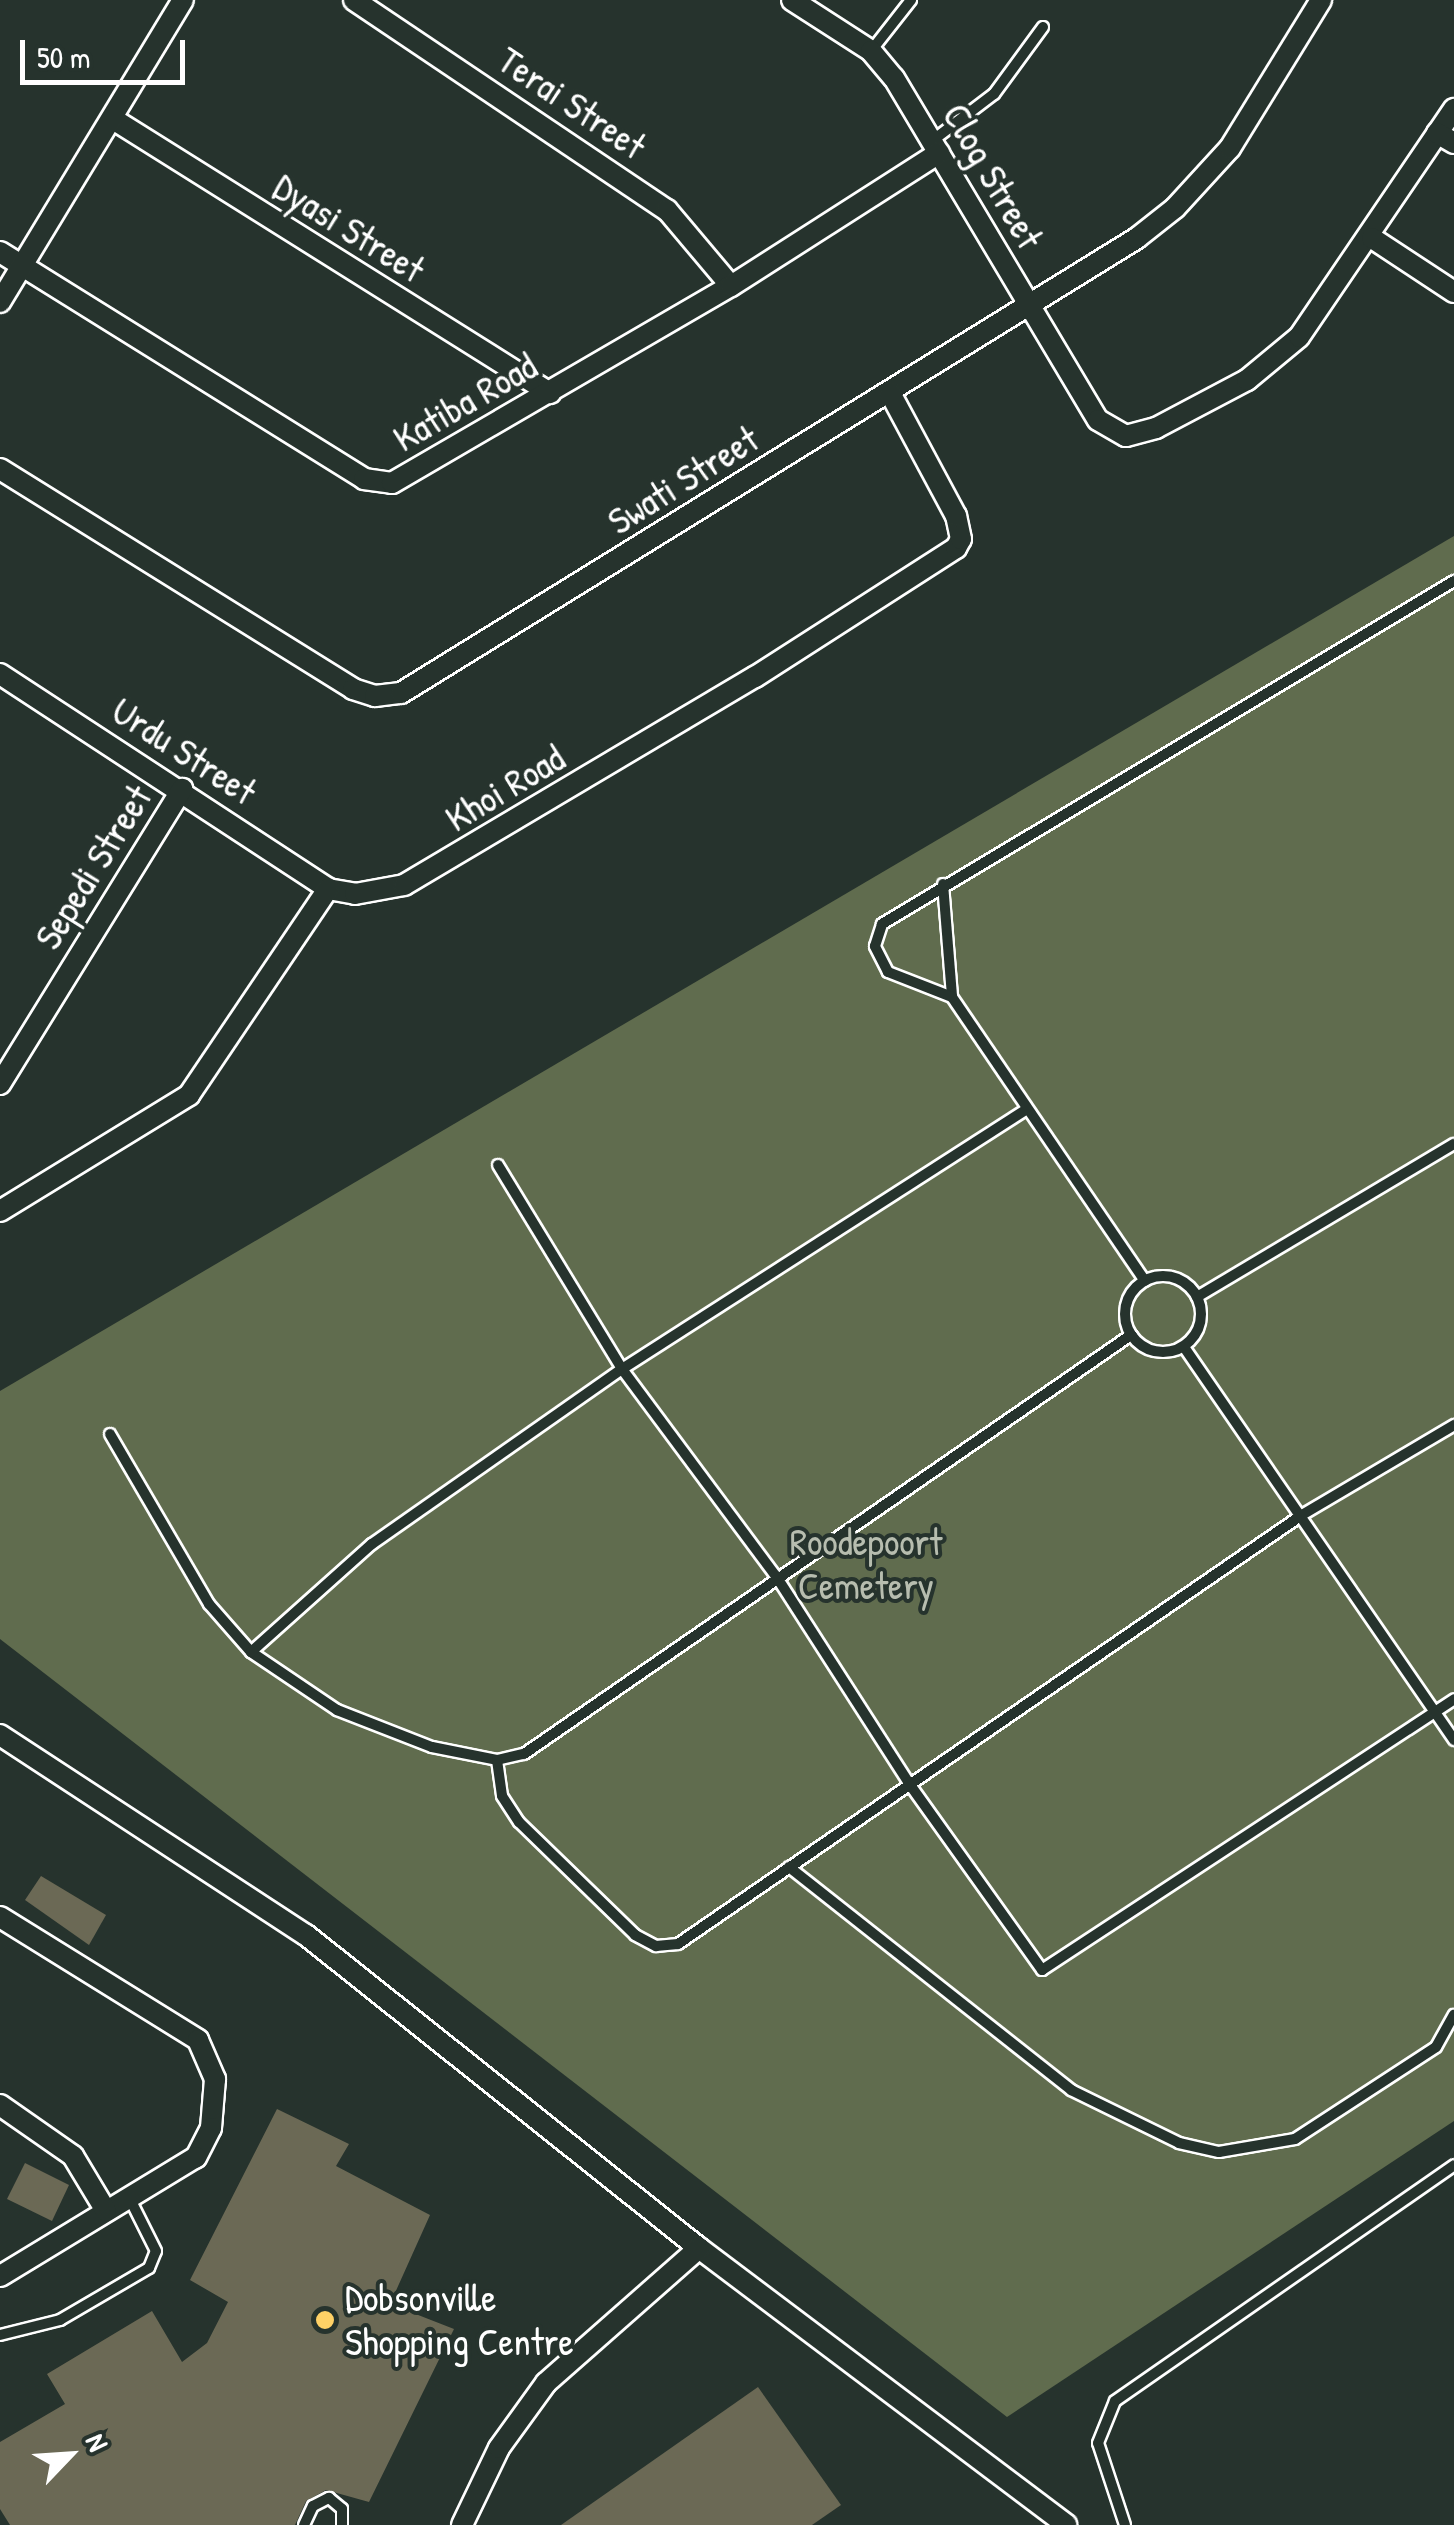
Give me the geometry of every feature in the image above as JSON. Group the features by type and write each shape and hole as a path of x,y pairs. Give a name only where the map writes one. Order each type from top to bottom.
{"street":[{"path":"0,302 183,0"},
{"name":"Terai Street","path":"354,0 668,210 731,286"},
{"name":"Clog Street","path":"792,0 871,51 936,146 1098,420 1113,433 1139,435 1247,380 1299,338 1372,238"},
{"name":"Swati Street","path":"0,469 353,689 385,696 417,686 1137,238 1208,175 1321,0"},
{"path":"1454,109 1445,138 1372,238 1454,292"},
{"name":"Dyasi Street","path":"113,119 550,393"},
{"name":"Katiba Road","path":"23,266 380,484 406,478 731,286 936,146"},
{"path":"0,252 23,266"},
{"name":"Khoi Road","path":"328,889 377,892 440,867 956,548 956,516 890,393"},
{"name":"Urdu Street","path":"0,674 182,789 328,889"},
{"name":"Sepedi Street","path":"0,1084 182,789"},
{"path":"0,1211 189,1094 328,889"},
{"path":"0,1735 306,1935 699,2248 1066,2525"},
{"path":"0,1917 189,2033 209,2053 215,2079 207,2142 188,2164 0,2276"},
{"path":"0,2106 73,2156 106,2211"},
{"path":"462,2525 500,2448 546,2382 699,2248"}],"lane":[{"path":"871,51 912,0"},
{"path":"936,146 994,94 1042,27"},
{"path":"952,997 888,972 876,946 882,924 1454,581"},
{"path":"943,884 952,997 1145,1280"},
{"path":"250,1652 372,1544 622,1368 1026,1110"},
{"path":"1198,1297 1454,1144"},
{"path":"498,1165 622,1368 776,1576 908,1782 1042,1970 1454,1698"},
{"path":"1168,1276 1198,1297 1198,1330 1184,1347 1161,1353 1132,1335 1125,1311 1145,1280 1168,1276"},
{"path":"110,1434 209,1604 250,1652 337,1710 432,1747 496,1760 524,1754 776,1576 1132,1335"},
{"path":"1184,1347 1454,1740"},
{"path":"496,1760 502,1796 518,1822 635,1935 656,1946 678,1944 908,1782 1302,1515 1454,1425"},
{"path":"789,1867 1071,2090 1179,2143 1220,2152 1295,2139 1436,2047 1454,2014"},
{"path":"1125,2525 1098,2443 1115,2401 1454,2166"},
{"path":"0,2335 60,2320 149,2268 156,2251 130,2199"},
{"path":"304,2525 313,2506 328,2498 342,2508 342,2525"}],"green space":[{"name":"Roodepoort Cemetery","path":"1454,536 1454,2121 1007,2417 0,1639 0,1391"}],"building":[{"path":"41,1876 106,1915 89,1945 25,1900"},
{"name":"Dobsonville Shopping Centre","path":"277,2109 349,2144 336,2166 430,2215 390,2304 454,2329 369,2502 326,2490 306,2501 295,2525 10,2525 0,2509 0,2442 65,2404 47,2374 152,2311 182,2362 207,2343 228,2302 190,2280"},
{"path":"25,2163 69,2185 52,2221 7,2199"},
{"path":"758,2387 841,2505 812,2525 561,2525"}],"place":[{"name":"Dobsonville Shopping Centre","path":"325,2320"}]}
